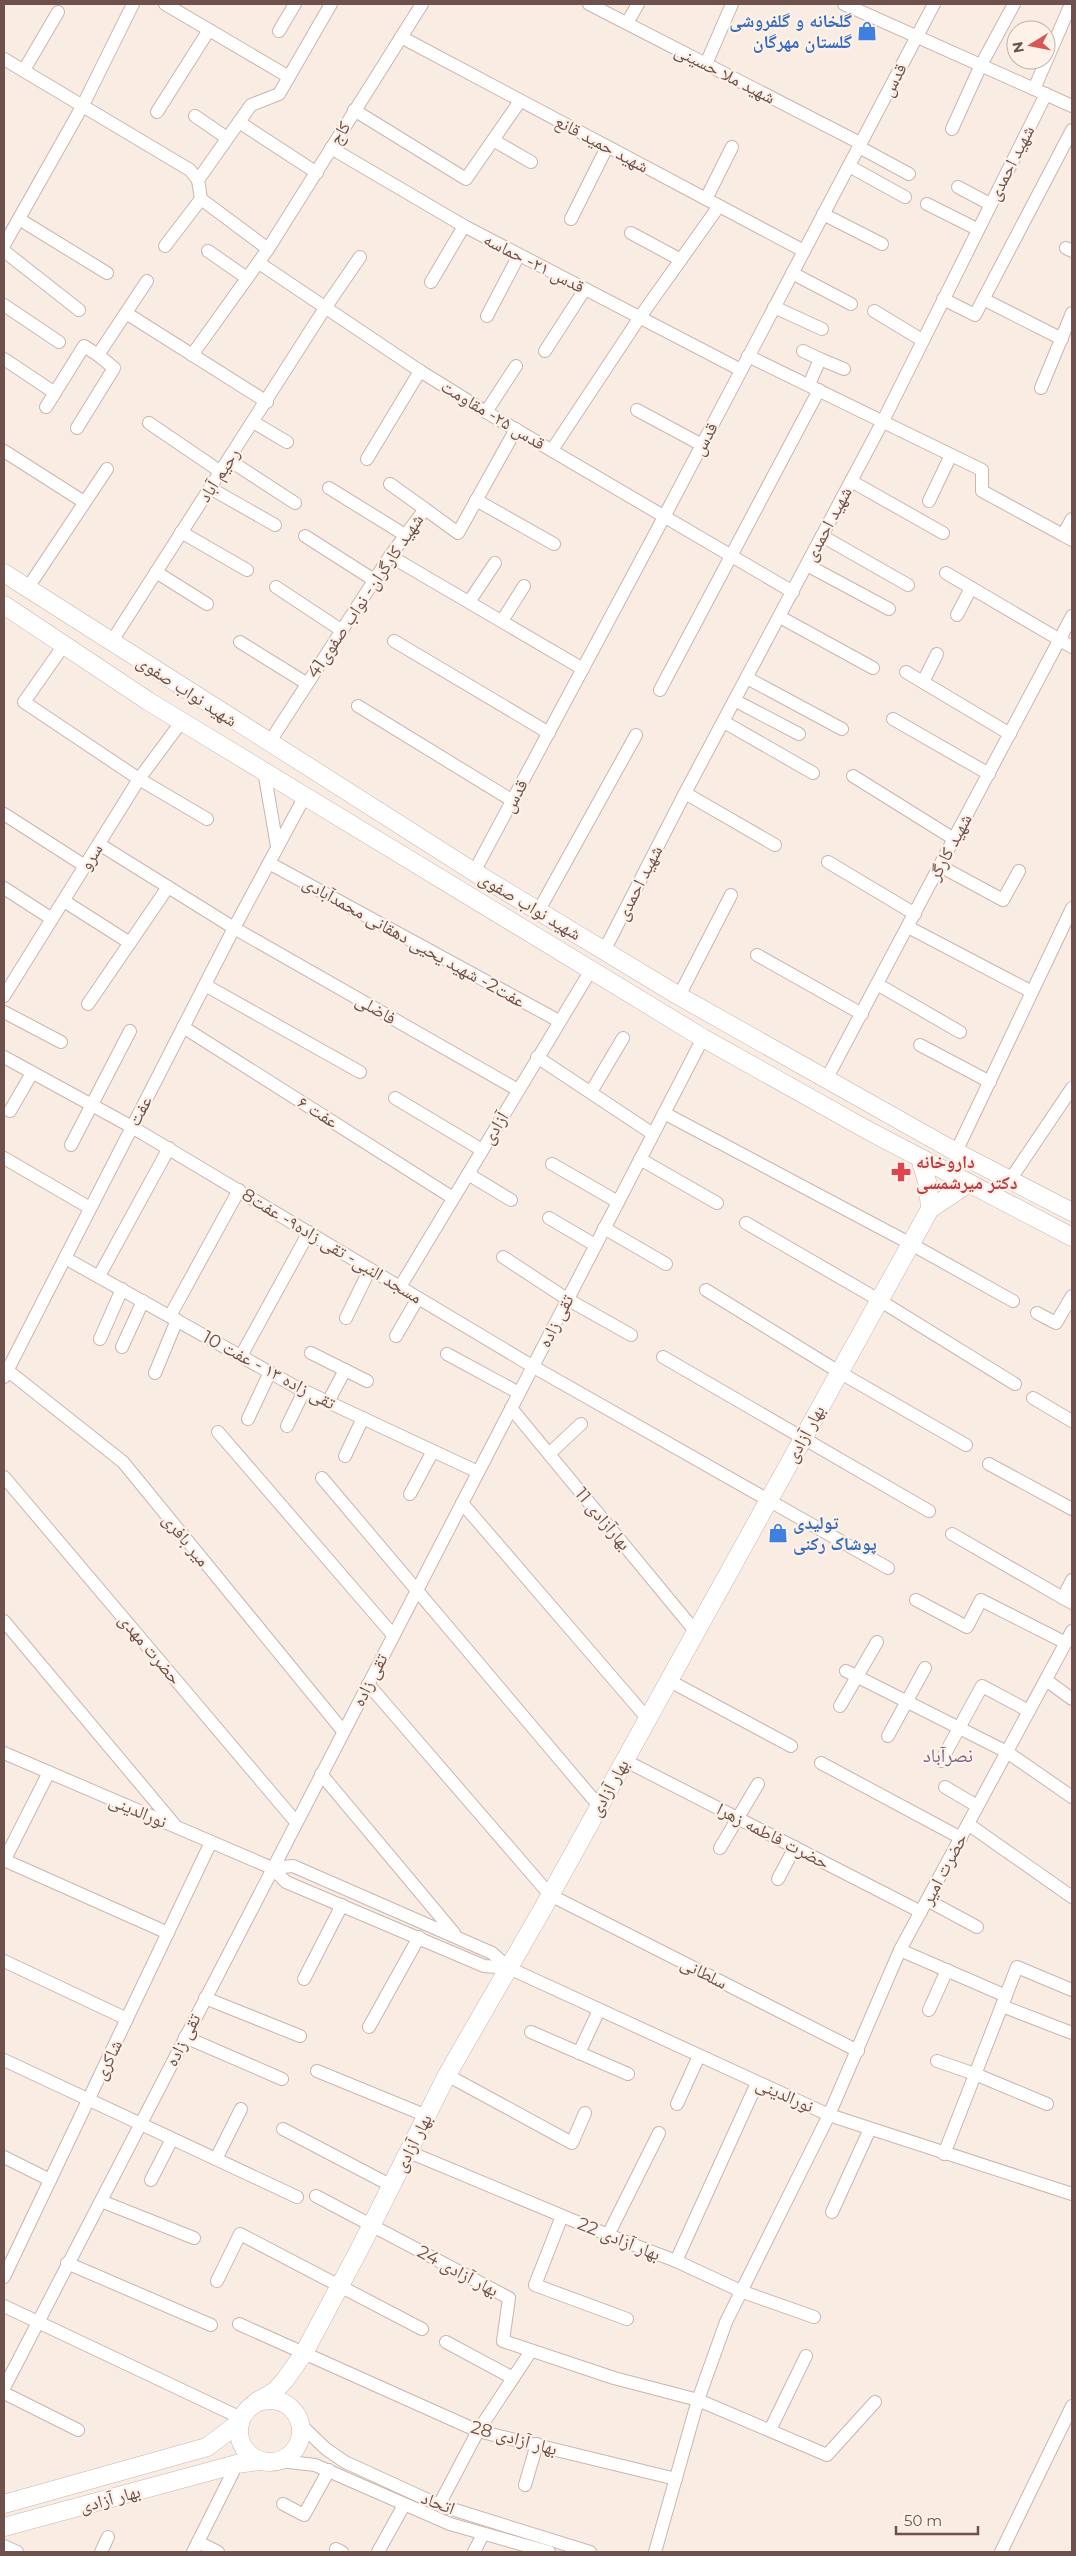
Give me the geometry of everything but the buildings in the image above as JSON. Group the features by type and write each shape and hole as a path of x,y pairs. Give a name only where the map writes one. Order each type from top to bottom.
{"main road":[{"name":"شهید نواب صفوی","path":"4,573 474,872 678,996 956,1152 1072,1212"},
{"name":"شهید نواب صفوی","path":"4,605 148,701 703,1038 920,1158 1072,1237"},
{"path":"116,680 131,679 137,670 136,658"},
{"path":"148,701 146,689 151,679 162,675"},
{"path":"920,1158 928,1185 930,1209"},
{"name":"بهار آزادی","path":"256,2402 275,2391 293,2370 304,2353 372,2225 447,2075 550,1895 930,1209 969,1183"},
{"path":"293,2370 292,2386 300,2420 302,2434 295,2450 280,2461 260,2461 252,2456 240,2441 240,2420 247,2409 256,2402 275,2400 292,2408 300,2420"},
{"name":"بهار آزادی","path":"4,2504 207,2447 240,2420"},
{"name":"بهار آزادی","path":"4,2527 217,2471 237,2464 260,2461"}],"street":[{"path":"4,245 83,104 132,4"},
{"path":"165,4 290,77"},
{"path":"279,31 295,4"},
{"path":"198,180 251,105 279,94 332,4"},
{"name":"کاج","path":"192,355 259,263 422,4"},
{"name":"شهید ملا حسینی","path":"590,4 859,145 909,174"},
{"path":"627,23 638,4"},
{"path":"706,64 732,4"},
{"path":"844,4 859,7 917,36 1072,106"},
{"name":"قدس","path":"474,872 664,517 934,4"},
{"path":"952,129 981,65 1014,4"},
{"name":"شهید احمدی","path":"604,951 685,793 736,701 883,421 990,204 1040,91 1071,4"},
{"path":"24,70 58,12"},
{"path":"157,112 209,30"},
{"name":"شهید حمید قانع","path":"400,37 804,251"},
{"path":"4,58 190,170 198,180 201,199 268,249"},
{"path":"354,110 466,178 520,101"},
{"path":"195,116 227,138"},
{"path":"238,122 317,172"},
{"path":"943,299 976,315 1072,130"},
{"path":"492,140 531,162"},
{"path":"571,219 607,147"},
{"path":"706,199 732,147"},
{"name":"قدس ۲۱- حماسه","path":"331,148 464,226 741,370"},
{"path":"848,166 905,197"},
{"path":"958,187 990,204"},
{"path":"165,246 201,199"},
{"path":"927,204 977,229"},
{"path":"552,450 640,317 719,206"},
{"path":"823,214 882,244"},
{"path":"19,219 108,273"},
{"path":"431,282 464,226"},
{"path":"631,233 681,260"},
{"path":"4,251 80,310"},
{"path":"208,251 247,278"},
{"path":"487,316 519,255"},
{"name":"رحیم آباد","path":"112,641 267,402 325,308 360,257"},
{"name":"قدس ۲۵- مقاومت","path":"259,263 420,371 486,412 793,592"},
{"path":"792,273 851,304"},
{"path":"98,355 147,282"},
{"path":"545,351 585,289"},
{"path":"985,300 1062,339"},
{"path":"4,305 58,342"},
{"path":"774,307 822,329"},
{"path":"874,310 922,340"},
{"path":"126,313 267,402"},
{"path":"1042,388 1072,313"},
{"path":"46,408 84,346 98,355 114,368 77,428"},
{"path":"803,351 844,369"},
{"path":"748,356 982,470 982,491 1068,537 1072,518"},
{"path":"4,359 55,393"},
{"path":"660,690 731,556 814,387 820,359"},
{"path":"486,412 516,366"},
{"path":"367,459 420,371"},
{"path":"637,410 702,445"},
{"path":"253,422 287,442"},
{"path":"149,423 221,472"},
{"name":"شهید کارگران- نواب صفوی41","path":"269,743 306,683 390,556 425,509 458,533 516,429"},
{"path":"4,451 84,502"},
{"path":"929,501 951,455"},
{"path":"228,460 295,502"},
{"path":"27,589 107,469"},
{"path":"851,481 943,533"},
{"path":"390,484 425,509"},
{"path":"210,488 275,525"},
{"path":"329,488 405,535"},
{"path":"476,500 554,544"},
{"path":"182,532 247,570"},
{"path":"306,536 374,580"},
{"path":"822,536 908,585"},
{"path":"390,556 583,669"},
{"path":"469,602 495,562"},
{"path":"808,565 888,609"},
{"path":"156,572 207,604"},
{"path":"946,573 1072,647"},
{"path":"502,621 524,586"},
{"path":"276,587 341,630"},
{"path":"957,615 971,588"},
{"name":"شهید کارگر","path":"827,1078 916,914 1072,616"},
{"path":"780,617 873,668"},
{"path":"394,641 549,732"},
{"path":"240,642 306,683"},
{"path":"64,645 24,702 139,779 207,819"},
{"path":"923,682 937,654"},
{"path":"906,672 1010,734"},
{"path":"747,678 842,729"},
{"path":"736,701 799,734"},
{"path":"358,706 513,801"},
{"path":"893,719 988,774"},
{"name":"سرو","path":"4,996 139,779 182,721"},
{"path":"724,722 813,773"},
{"path":"539,910 636,735"},
{"path":"264,771 277,846"},
{"path":"853,776 954,839"},
{"path":"685,793 775,845"},
{"name":"عفت","path":"5,1373 304,796"},
{"path":"4,814 85,866"},
{"name":"فاضلی","path":"99,844 234,928 518,1090"},
{"path":"828,862 916,914"},
{"name":"عفت2- شهید یحیی دهقانی محمدآبادی","path":"269,863 559,1021"},
{"path":"940,866 1003,900 1019,871"},
{"path":"88,1004 168,887"},
{"path":"4,888 52,918"},
{"path":"678,996 731,895"},
{"path":"64,901 130,943"},
{"path":"956,1152 1072,908"},
{"path":"908,927 1032,992"},
{"path":"756,955 862,1014"},
{"name":"آزادی","path":"400,1287 591,970"},
{"path":"877,984 960,1032"},
{"path":"205,985 360,1072"},
{"path":"4,1012 61,1042"},
{"name":"عفت ۶","path":"183,1027 453,1198"},
{"path":"71,1145 130,1031"},
{"path":"591,1092 623,1038"},
{"name":"تقی زاده","path":"4,2388 67,2263 101,2201 703,1038"},
{"path":"920,1045 990,1082"},
{"path":"537,1057 653,1134"},
{"name":"مسجد النبی- تقی زاده۹- عفت8","path":"4,1058 92,1104 169,1148 532,1366 888,1568"},
{"path":"10,1111 32,1073"},
{"path":"1010,1180 1072,1088"},
{"path":"395,1098 482,1150"},
{"path":"664,1113 911,1244 1013,1301"},
{"path":"99,1276 169,1148"},
{"path":"4,1158 90,1208"},
{"path":"640,1159 717,1203"},
{"path":"552,1164 618,1202"},
{"path":"468,1174 510,1200"},
{"path":"155,1373 174,1318 239,1190"},
{"path":"549,1218 595,1245"},
{"path":"746,1223 879,1300 1015,1384"},
{"path":"604,1228 666,1264"},
{"path":"241,1356 309,1232"},
{"path":"503,1256 567,1299 631,1335"},
{"name":"تقی زاده ۱۳ - عفت 10","path":"65,1258 304,1391 478,1472"},
{"path":"346,1318 370,1269"},
{"path":"100,1339 122,1289"},
{"path":"706,1290 839,1372 966,1445"},
{"path":"1038,1313 1056,1323 1072,1296"},
{"path":"396,1336 418,1298"},
{"path":"122,1348 143,1301"},
{"path":"311,1354 367,1381"},
{"path":"447,1354 519,1393"},
{"path":"663,1357 929,1511"},
{"path":"328,1402 345,1370"},
{"path":"248,1419 270,1372"},
{"name":"میر بافری","path":"5,1373 123,1462 343,1731"},
{"path":"287,1426 304,1391"},
{"path":"1034,1398 1072,1421"},
{"name":"بهارآزادی 11","path":"511,1408 695,1631"},
{"path":"345,1456 363,1418"},
{"path":"549,1454 582,1424"},
{"path":"218,1432 393,1635"},
{"path":"410,1494 433,1451"},
{"path":"989,1464 1072,1509"},
{"name":"حضرت مهدی","path":"4,1477 296,1822"},
{"path":"322,1478 599,1806"},
{"path":"462,1503 647,1718"},
{"path":"952,1534 1067,1601 1072,1580"},
{"path":"916,1600 966,1627 981,1600 1066,1643"},
{"path":"4,1621 176,1827"},
{"name":"حضرت امیر","path":"655,2552 698,2400 726,2322 743,2292 829,2115 900,1950 1072,1631"},
{"path":"840,1706 851,1673 878,1642"},
{"path":"888,1736 926,1668"},
{"path":"851,1673 1007,1752 1072,1796"},
{"path":"668,1680 791,1746"},
{"path":"1046,1680 1072,1699"},
{"path":"368,1684 550,1895"},
{"path":"940,1761 982,1686 1029,1711"},
{"name":"نورالدینی","path":"4,1753 272,1868 286,1882 484,1966 508,1968"},
{"name":"حضرت فاطمه زهرا","path":"624,1760 921,1912"},
{"path":"821,1763 961,1838"},
{"path":"48,1772 4,1860 168,1933"},
{"path":"321,1774 456,1936"},
{"path":"720,1848 758,1784"},
{"path":"945,1787 978,1806"},
{"path":"968,1824 1072,1897"},
{"name":"شاکری","path":"4,2277 212,1842"},
{"path":"778,1880 795,1847"},
{"name":"نورالدینی","path":"272,1868 292,1866 456,1936 492,1953 508,1968 829,2115 944,2154 1072,2194"},
{"name":"سلطانی","path":"550,1895 858,2051"},
{"path":"927,1900 977,1927"},
{"path":"304,1979 342,1905"},
{"path":"369,2027 419,1937"},
{"path":"900,1950 947,1970 1004,2001 1072,2033"},
{"path":"4,1961 127,2019"},
{"path":"944,2154 1017,1967 1072,1990"},
{"path":"929,2010 947,1970"},
{"path":"205,1998 300,2036"},
{"path":"579,2053 599,2010"},
{"path":"531,2032 628,2074"},
{"path":"185,2037 282,2078"},
{"path":"677,2104 699,2056"},
{"path":"4,2060 297,2196"},
{"path":"937,2062 975,2074 1047,2104"},
{"path":"317,2070 427,2116"},
{"path":"447,2075 572,2143 585,2113"},
{"name":"بهار آزادی 22","path":"409,2152 608,2235 676,2261 757,2083"},
{"path":"216,2159 240,2109"},
{"path":"832,2212 870,2128"},
{"path":"283,2129 392,2186"},
{"path":"608,2235 660,2133"},
{"path":"151,2180 172,2138"},
{"path":"4,2157 50,2180"},
{"path":"316,2196 372,2225"},
{"path":"101,2201 194,2238"},
{"path":"562,2216 535,2285 627,2319"},
{"name":"بهار آزادی 24","path":"372,2225 509,2298 503,2341 531,2351 614,2378 698,2400 827,2455 875,2402"},
{"path":"217,2281 240,2234 422,2329"},
{"path":"676,2261 743,2292 814,2317"},
{"path":"67,2263 211,2325"},
{"path":"4,2306 240,2420"},
{"name":"بهار آزادی 28","path":"239,2324 478,2431 676,2479"},
{"path":"446,2342 513,2378"},
{"path":"439,2505 478,2431 531,2351"},
{"path":"770,2430 806,2356"},
{"path":"4,2393 78,2430"},
{"path":"1001,2552 1072,2406"},
{"name":"اتحاد","path":"300,2420 326,2450 345,2462 439,2505 590,2552"},
{"path":"524,2485 537,2444"},
{"name":"اتحاد","path":"280,2461 315,2465 450,2524 549,2552"},
{"path":"218,2552 196,2547 237,2464"},
{"path":"284,2504 304,2515 329,2470"},
{"path":"378,2552 404,2505"},
{"path":"474,2552 483,2534"},
{"path":"101,2552 108,2537"},
{"path":"4,2546 17,2552"}],"place":[{"name":"گلخانه و گلفروشی گلستان مهرگان","path":"867,31"},
{"name":"داروخانه دکتر میرشمسی","path":"901,1172"},
{"name":"تولیدی پوشاک رکنی","path":"778,1533"}],"district":[{"name":"نصرآباد","path":"948,1755"}]}
